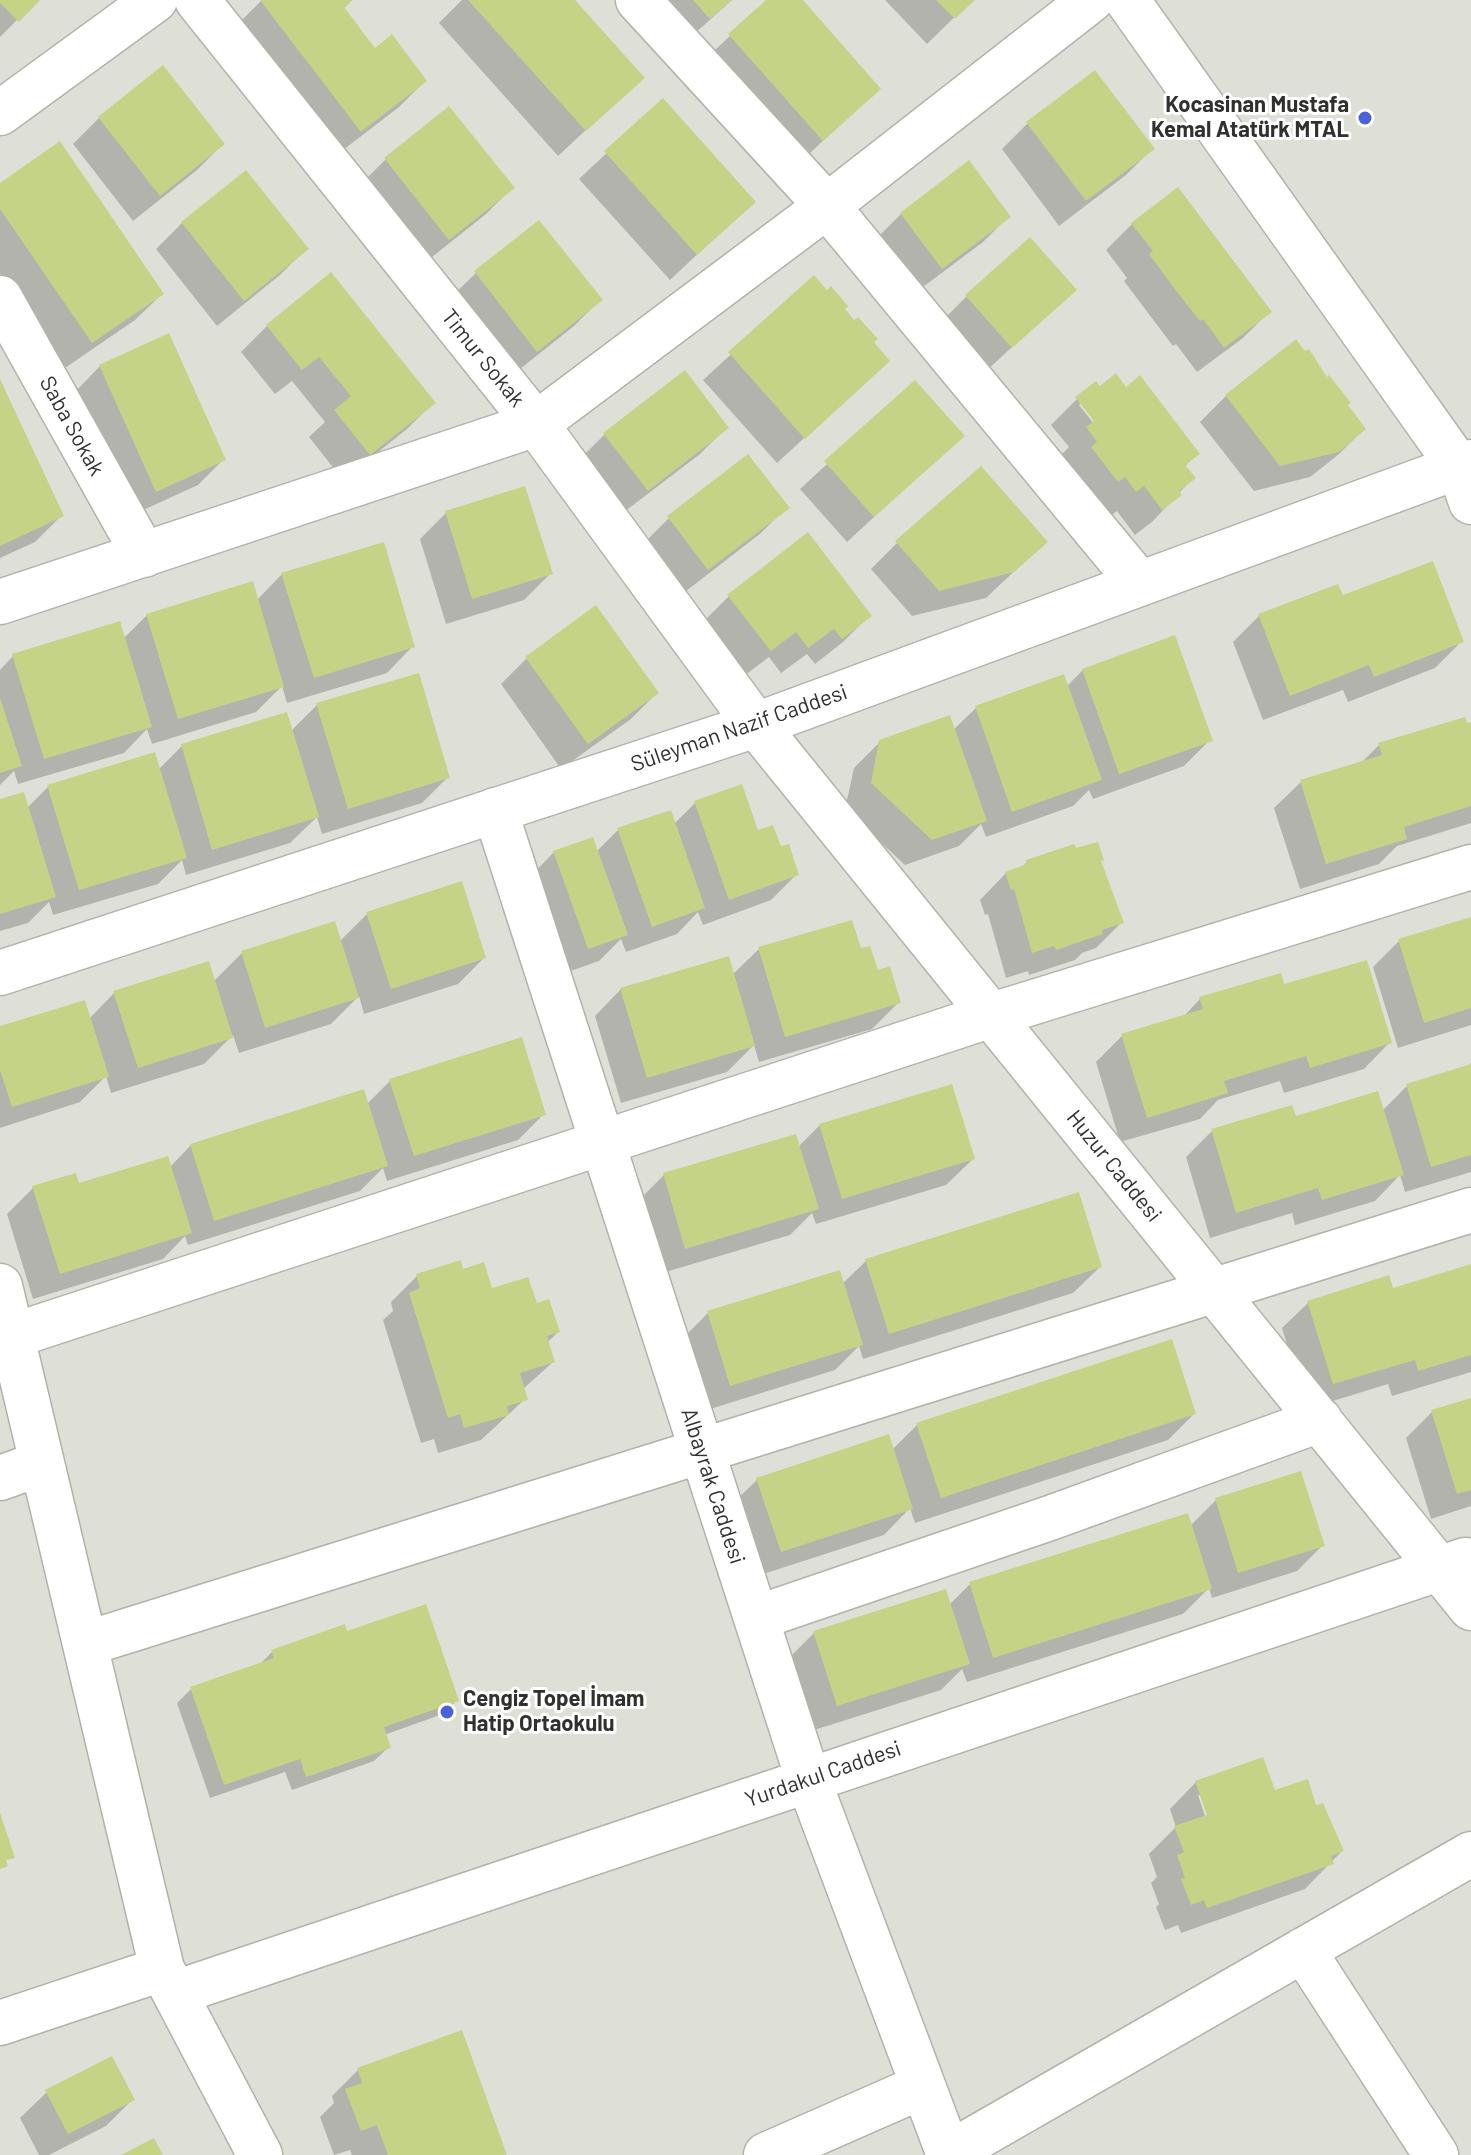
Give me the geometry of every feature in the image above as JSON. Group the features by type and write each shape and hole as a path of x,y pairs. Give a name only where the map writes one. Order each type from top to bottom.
{"street":[{"path":"0,113 155,0"},
{"name":"Timur Sokak","path":"197,0 536,424 756,725"},
{"path":"638,0 827,206 1140,584"},
{"path":"0,602 536,424 827,206 1091,0"},
{"path":"1127,0 1467,477"},
{"name":"Saba Sokak","path":"0,298 144,555"},
{"name":"Süleyman Nazif Caddesi","path":"0,973 756,725 1140,584 1467,477"},
{"name":"Huzur Caddesi","path":"756,725 1320,1420 1456,1563 1471,1608"},
{"name":"Albayrak Caddesi","path":"495,810 808,1779 949,2154"},
{"path":"12,1336 992,1015 1471,867"},
{"path":"85,1644 1471,1210"},
{"path":"0,1286 169,1981 260,2155"},
{"path":"756,1618 1050,1518 1320,1420"},
{"path":"0,1478 42,1463"},
{"name":"Yurdakul Caddesi","path":"0,2023 169,1981 808,1779 1456,1563"},
{"path":"949,2154 1471,1854"},
{"path":"1303,1950 1436,2155"},
{"path":"766,2155 923,2086"}],"building":[{"path":"0,0 40,0 19,22"},
{"path":"260,0 353,0 344,7 375,48 392,34 427,81 361,132"},
{"path":"468,0 575,0 645,78 586,131"},
{"path":"693,0 732,0 710,19"},
{"path":"766,0 803,0 881,89 823,141 728,34"},
{"path":"936,0 975,0 955,19"},
{"path":"163,65 225,144 160,196 98,117"},
{"path":"1095,70 1155,149 1086,201 1026,122"},
{"path":"663,98 756,202 697,255 604,151"},
{"path":"449,106 515,188 449,240 384,158"},
{"path":"60,141 164,294 92,343 0,209 0,183"},
{"path":"969,160 1011,217 942,269 900,213"},
{"path":"246,170 309,249 244,301 181,222"},
{"path":"1178,187 1272,312 1224,348 1203,319 1200,321 1174,288 1149,254 1153,251 1131,223"},
{"path":"539,220 603,300 537,352 474,271"},
{"path":"1030,237 1077,290 1012,348 965,295"},
{"path":"331,272 436,403 370,455 334,410 351,396 319,357 302,370 266,325"},
{"path":"814,275 827,290 831,286 848,306 845,309 854,320 858,317 878,339 874,342 890,361 805,439 728,352"},
{"path":"169,333 226,460 156,492 99,365"},
{"path":"1296,339 1305,351 1309,349 1327,377 1329,375 1351,403 1348,405 1366,429 1339,452 1280,466 1225,395"},
{"path":"685,370 729,428 648,491 603,433"},
{"path":"1116,373 1126,387 1140,375 1200,454 1185,465 1196,478 1179,491 1182,495 1162,510 1144,486 1136,492 1125,477 1118,482 1091,447 1097,442 1086,427 1094,421 1075,397 1096,381 1100,386"},
{"path":"0,379 64,516 0,546"},
{"path":"915,380 965,436 874,517 824,461"},
{"path":"748,454 790,508 708,570 667,516"},
{"path":"981,466 1048,542 1014,572 939,591 895,541"},
{"path":"525,486 553,574 472,599 445,511"},
{"path":"808,532 872,616 842,639 834,629 808,648 796,632 771,651 727,595"},
{"path":"384,542 415,647 314,678 281,573"},
{"path":"1433,561 1464,642 1374,677 1369,665 1290,696 1258,614 1338,584 1343,595"},
{"path":"253,581 284,687 178,719 146,614"},
{"path":"596,605 659,693 588,744 525,657"},
{"path":"120,621 152,727 44,759 12,654"},
{"path":"1175,635 1213,741 1119,774 1082,669"},
{"path":"419,673 450,778 348,809 316,703"},
{"path":"1064,674 1102,780 1012,812 975,706"},
{"path":"0,698 22,766 0,773"},
{"path":"287,712 319,817 212,850 181,744"},
{"path":"950,715 987,821 932,840 871,783 879,740"},
{"path":"1465,717 1467,723 1471,722 1471,806 1404,827 1407,839 1326,864 1300,780 1382,755 1378,743"},
{"path":"155,752 187,858 79,890 47,785"},
{"path":"742,784 758,830 773,825 781,846 789,844 799,875 729,900 694,801"},
{"path":"24,792 56,897 0,914 0,799"},
{"path":"671,810 705,908 652,927 617,828"},
{"path":"593,837 628,935 588,949 553,851"},
{"path":"1098,842 1104,860 1101,861 1124,923 1102,930 1103,934 1056,950 1054,946 1032,953 1014,889 1011,890 1005,872 1027,864 1026,860 1074,844 1076,848"},
{"path":"462,881 486,958 391,989 366,912"},
{"path":"1471,917 1471,1008 1424,1023 1398,939"},
{"path":"852,920 861,948 870,946 878,970 890,966 901,1003 785,1037 758,947"},
{"path":"335,921 359,998 265,1028 241,951"},
{"path":"729,956 755,1046 647,1078 620,988"},
{"path":"1367,960 1392,1043 1310,1068 1306,1056 1224,1081 1228,1093 1147,1118 1121,1034 1203,1009 1199,997 1281,973 1284,984"},
{"path":"209,961 233,1038 138,1068 113,991"},
{"path":"85,1000 109,1077 12,1107 0,1070 0,1026"},
{"path":"522,1037 546,1115 414,1156 389,1079"},
{"path":"1471,1064 1471,1155 1431,1167 1406,1084"},
{"path":"952,1084 975,1159 842,1199 819,1124"},
{"path":"364,1089 388,1166 214,1221 190,1144"},
{"path":"1378,1091 1404,1175 1322,1200 1318,1188 1236,1213 1211,1129 1292,1105 1296,1116"},
{"path":"796,1134 819,1209 685,1249 663,1173"},
{"path":"168,1156 192,1233 60,1274 32,1186 76,1173 79,1183"},
{"path":"1079,1192 1102,1267 889,1334 865,1259"},
{"path":"461,1260 463,1269 484,1262 492,1288 528,1277 537,1303 549,1299 560,1332 547,1336 555,1362 520,1373 528,1400 507,1406 509,1415 464,1428 460,1414 448,1418 409,1293 420,1288 416,1274"},
{"path":"1471,1264 1471,1355 1418,1371 1415,1360 1333,1384 1307,1301 1389,1275 1393,1288"},
{"path":"840,1270 863,1345 730,1386 707,1311"},
{"path":"1172,1339 1196,1414 941,1498 916,1423"},
{"path":"1471,1398 1471,1490 1457,1494 1431,1410"},
{"path":"889,1434 913,1509 781,1552 756,1478"},
{"path":"1301,1471 1325,1546 1238,1573 1215,1498"},
{"path":"1188,1513 1212,1589 993,1658 969,1582"},
{"path":"946,1589 970,1664 837,1706 813,1631"},
{"path":"426,1604 459,1701 384,1727 391,1748 306,1777 300,1759 224,1785 190,1687 274,1658 271,1650 345,1624 347,1631"},
{"path":"1263,1757 1275,1790 1308,1779 1316,1805 1323,1803 1344,1851 1331,1856 1334,1864 1207,1908 1204,1900 1191,1905 1181,1879 1185,1878 1177,1855 1184,1852 1174,1826 1207,1815 1195,1781"},
{"path":"0,1813 15,1858 6,1860 8,1866 0,1869"},
{"path":"462,2030 507,2155 388,2155 377,2125 361,2131 345,2089 362,2083 357,2068"},
{"path":"112,2056 135,2100 68,2134 45,2090"},
{"path":"154,2138 163,2155 121,2155"}],"place":[{"name":"Kocasinan Mustafa Kemal Atatürk MTAL","path":"1365,118"},
{"name":"Cengiz Topel İmam Hatip Ortaokulu","path":"447,1712"}]}
